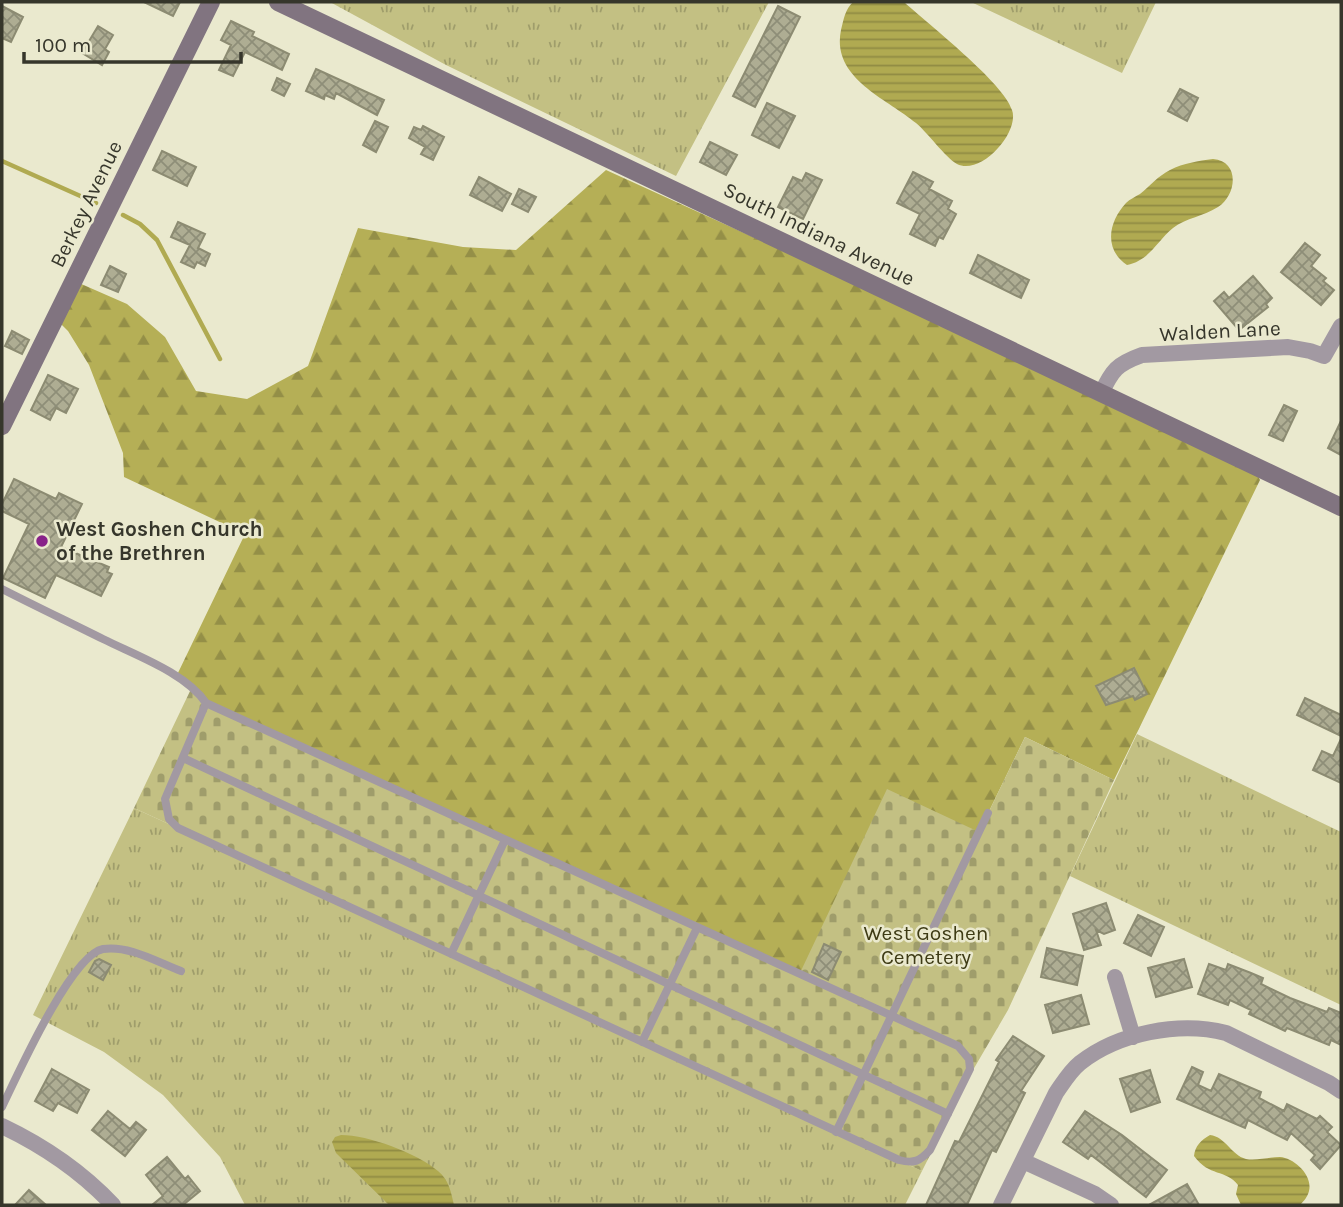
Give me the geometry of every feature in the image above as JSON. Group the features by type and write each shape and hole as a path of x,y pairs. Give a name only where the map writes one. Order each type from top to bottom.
{"street":[{"name":"Berkey Avenue","path":"2,426 211,2"},
{"name":"South Indiana Avenue","path":"278,2 1341,507"},
{"name":"Walden Lane","path":"1101,394 1111,373 1124,362 1142,355 1288,347 1324,356 1341,326"},
{"path":"1115,977 1133,1037"},
{"path":"1002,1205 1056,1093 1068,1077 1080,1063 1133,1037 1190,1027 1208,1028 1237,1039 1341,1091"},
{"path":"2,1126 66,1162 113,1205"},
{"path":"1023,1161 1095,1194 1111,1205"}],"lane":[{"path":"2,589 176,677 199,692 206,703 951,1042 970,1059 970,1069 930,1150 914,1163 899,1160 178,828 169,819 165,799 206,703"},
{"path":"183,758 948,1114"},
{"path":"836,1132 988,813"},
{"path":"450,954 505,840"},
{"path":"642,1042 696,928"},
{"path":"2,1107 51,1009 87,958 99,950 113,948 131,951 181,971"}],"green space":[{"path":"330,2 769,2 676,176 446,65"},
{"path":"971,2 1156,2 1122,73"},
{"path":"606,170 1252,464 1260,480 1114,780 1025,737 979,832 800,975 206,703 176,677 245,534 124,477 123,453 89,365 68,331 59,322 79,283 127,304 165,337 196,391 247,399 308,366 358,228 463,247 516,250"},
{"name":"West Goshen Cemetery","path":"192,687 207,703 799,975 887,789 979,832 1025,737 1114,780 1008,1010 973,1070 922,1171 134,808"},
{"path":"1137,734 1341,832 1341,1005 1070,876"},
{"path":"134,808 922,1171 905,1205 245,1205 220,1157 163,1095 104,1052 33,1015"}],"shaded area":[{"path":"853,2 904,2 981,70 1012,110 1010,129 996,150 977,164 957,164 916,123 852,74 840,47 844,18"},
{"path":"1213,159 1228,166 1233,179 1229,195 1224,202 1213,210 1173,228 1135,263 1127,265 1119,258 1114,251 1111,235 1116,218 1126,203 1170,170"},
{"path":"341,1135 378,1142 429,1164 445,1178 454,1205 389,1205 336,1153 332,1142 335,1137"},
{"path":"1210,1135 1216,1136 1236,1154 1246,1159 1280,1157 1291,1160 1301,1168 1308,1179 1309,1191 1306,1198 1300,1205 1241,1205 1236,1194 1238,1185 1206,1167 1194,1156 1199,1144"}],"building":[{"path":"144,2 180,2 173,16"},
{"path":"2,6 23,17 11,42 2,38"},
{"path":"778,6 800,17 755,107 733,96"},
{"path":"231,21 254,32 252,36 289,54 282,70 245,52 233,76 219,70 231,45 221,40"},
{"path":"98,26 113,35 105,49 109,52 102,65 82,53"},
{"path":"316,69 384,100 377,115 336,93 334,99 325,95 324,99 306,91"},
{"path":"277,78 290,84 284,96 272,90"},
{"path":"1180,89 1198,98 1187,121 1168,111"},
{"path":"767,103 795,116 779,148 752,135"},
{"path":"375,121 388,127 376,152 363,145"},
{"path":"423,126 444,137 433,160 421,154 425,147 409,138 414,127 421,130"},
{"path":"710,142 737,155 726,175 700,162"},
{"path":"162,151 196,167 187,186 153,170"},
{"path":"913,172 933,182 929,189 952,201 948,209 956,214 943,239 939,237 935,246 910,234 920,214 897,203"},
{"path":"806,173 822,180 803,219 778,207 793,177 802,181"},
{"path":"479,177 511,194 502,211 470,195"},
{"path":"519,189 536,197 528,212 512,204"},
{"path":"178,222 205,234 198,248 210,254 205,266 197,262 194,268 181,262 190,245 171,237"},
{"path":"1305,243 1320,255 1311,266 1326,278 1323,281 1334,290 1321,305 1281,272"},
{"path":"978,255 1029,280 1021,298 970,273"},
{"path":"110,266 126,274 118,292 101,285"},
{"path":"1253,276 1272,298 1266,304 1268,307 1239,330 1214,301 1224,292 1229,298"},
{"path":"12,331 29,340 22,354 5,346"},
{"path":"48,375 78,389 66,413 56,408 50,420 31,410"},
{"path":"1284,405 1297,411 1283,441 1269,435"},
{"path":"1341,421 1341,455 1328,448"},
{"name":"West Goshen Church of the Brethren","path":"14,479 56,499 59,493 82,504 61,547 109,567 107,572 112,574 101,596 56,575 45,598 3,578 29,524 2,511 2,504"},
{"path":"1134,668 1147,694 1135,700 1133,696 1106,705 1096,686"},
{"path":"1305,698 1341,715 1341,736 1297,715"},
{"path":"1341,739 1341,783 1313,770 1322,751 1333,756"},
{"path":"1106,903 1115,930 1104,934 1096,930 1101,945 1084,950 1073,914"},
{"path":"1138,915 1164,927 1151,956 1124,943"},
{"path":"824,944 841,952 828,980 812,972"},
{"path":"1047,948 1083,956 1077,985 1041,977"},
{"path":"99,959 111,965 103,980 89,972"},
{"path":"1184,959 1192,987 1156,997 1148,968"},
{"path":"1209,964 1226,970 1228,964 1263,978 1261,984 1290,998 1327,1012 1329,1008 1341,1013 1341,1045 1331,1040 1329,1045 1287,1028 1285,1031 1249,1014 1251,1010 1230,1000 1228,1005 1198,994"},
{"path":"1081,995 1089,1024 1053,1033 1045,1005"},
{"path":"1013,1036 1044,1056 1021,1091 1025,1093 996,1152 992,1150 967,1205 926,1205 955,1141 959,1142 999,1062 996,1060"},
{"path":"1192,1067 1203,1072 1198,1085 1211,1091 1219,1074 1261,1092 1259,1098 1284,1111 1287,1104 1317,1119 1320,1116 1332,1127 1327,1132 1341,1145 1320,1169 1311,1160 1315,1155 1291,1133 1287,1140 1248,1120 1245,1128 1177,1099"},
{"path":"52,1069 89,1090 77,1113 58,1103 53,1111 35,1101"},
{"path":"1150,1070 1160,1102 1131,1112 1120,1079"},
{"path":"108,1111 130,1129 136,1122 146,1130 125,1156 92,1130"},
{"path":"1085,1111 1122,1135 1167,1170 1146,1197 1091,1155 1088,1159 1063,1142"},
{"path":"167,1157 185,1179 188,1176 200,1191 183,1205 152,1205 163,1196 146,1175"},
{"path":"1187,1184 1199,1205 1149,1205"},
{"path":"29,1190 46,1205 15,1205"}],"waterway":[{"path":"2,161 96,203"},
{"path":"123,215 140,224 157,240 220,359"}],"place":[{"name":"West Goshen Church of the Brethren","path":"42,541"}]}
